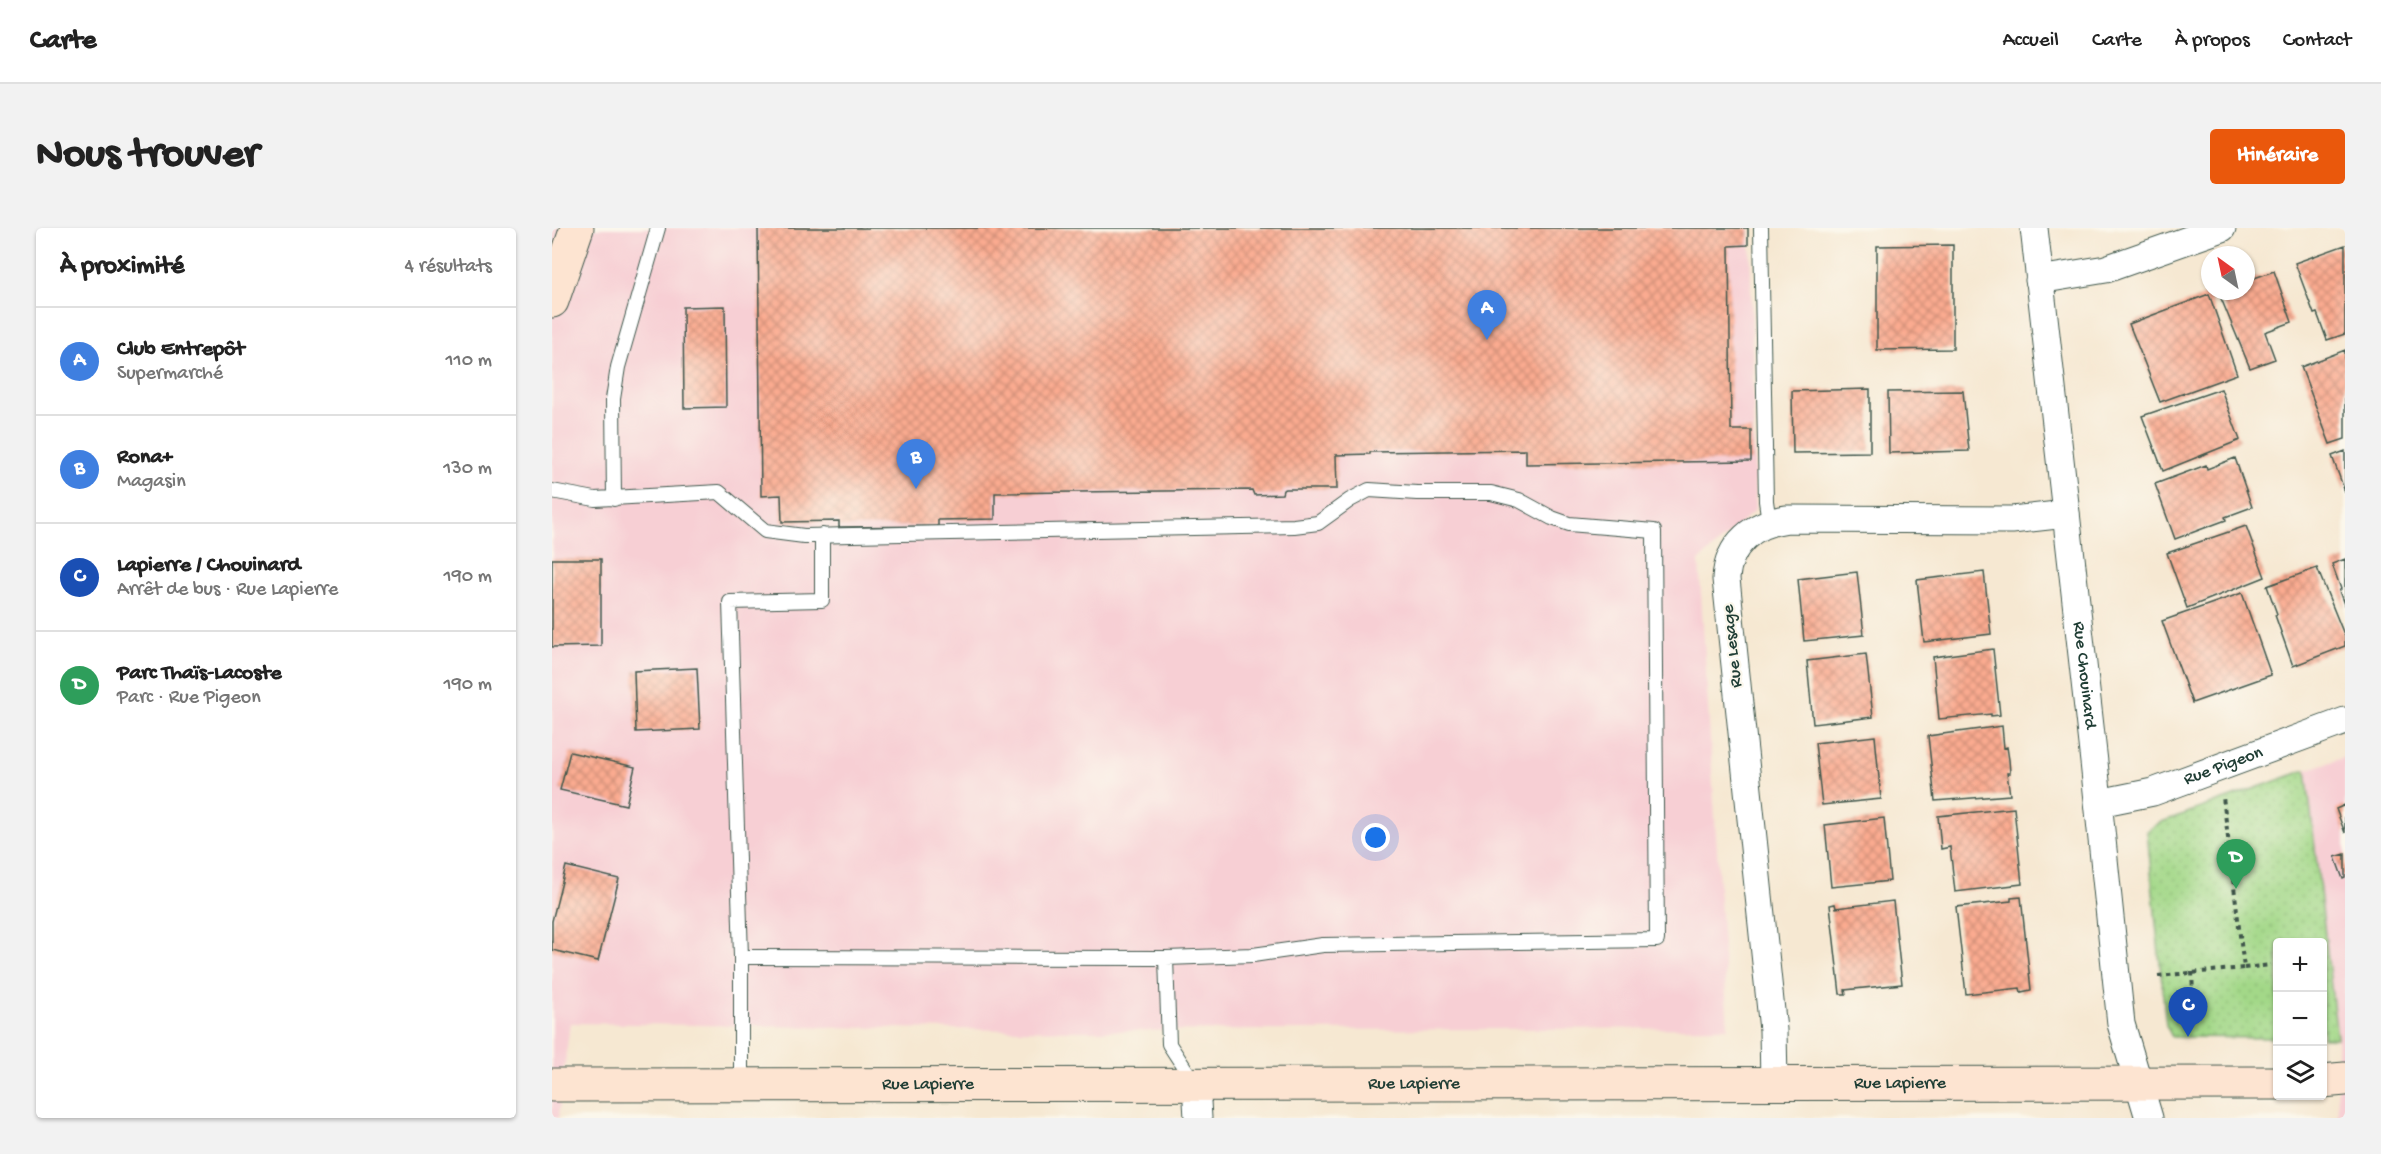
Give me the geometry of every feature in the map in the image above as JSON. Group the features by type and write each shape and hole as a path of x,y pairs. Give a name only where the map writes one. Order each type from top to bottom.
{"street":[{"path":"552,301 576,228"},
{"name":"Rue Chouinard","path":"2034,228 2099,804 2121,1024 2149,1118"},
{"path":"2039,280 2106,269 2222,228"},
{"name":"Rue Lesage","path":"1774,1084 1772,1018 1726,579 1729,559 1749,533 1769,522 1804,519 2012,520 2066,514"},
{"name":"Rue Pigeon","path":"2099,804 2153,792 2345,721"},
{"path":"2327,1081 2345,1079"},
{"name":"Rue Lapierre","path":"552,1085 2273,1083"},
{"path":"1196,1084 1198,1118"}],"lane":[{"path":"614,499 613,399 618,367 658,228"},
{"path":"1761,228 1766,501 1769,522"},
{"path":"552,491 581,498 614,499 719,492 765,531 822,536 1294,526 1318,523 1350,500 1369,490 1417,493 1491,493 1519,500 1552,518 1569,524 1654,531 1657,940 1323,945 1253,956 1166,958 741,957"},
{"path":"741,1086 741,957 730,602 822,600 822,536"},
{"path":"1166,958 1169,1044 1196,1084"}],"path":[{"path":"2223,796 2244,968"},
{"path":"2231,872 2244,870"},
{"path":"2158,976 2271,965"},
{"path":"2192,972 2193,993"}],"shaded area":[{"path":"552,228 1750,228 1755,510 1699,561 1728,1028 1082,1031 570,1023 558,1118 552,1118"},
{"path":"2345,757 2345,1118 2338,1118 2337,1038 2306,770"}],"green space":[{"path":"2306,770 2325,938 2273,938 2273,1038 2172,1037 2166,1025 2147,831 2159,823"},
{"path":"2327,952 2337,1038 2327,1038"}],"building":[{"path":"758,228 1748,228 1748,245 1729,246 1731,430 1751,430 1751,461 1526,464 1526,450 1370,452 1370,454 1336,455 1337,489 1286,489 1282,494 1254,495 1252,490 995,493 995,519 938,520 938,526 839,527 839,521 782,522 781,495 761,496"},
{"path":"1953,245 1953,349 1877,350 1877,246"},
{"path":"2345,245 2345,334 2327,340 2317,313 2314,314 2295,263"},
{"path":"2274,271 2292,322 2265,332 2275,359 2250,368 2222,300 2255,300 2255,278"},
{"path":"2201,297 2201,300 2211,300 2237,374 2160,402 2129,324"},
{"path":"725,306 726,407 684,408 683,307"},
{"path":"2345,350 2345,439 2330,444 2301,367"},
{"path":"1870,389 1870,452 1793,453 1792,391"},
{"path":"2221,389 2240,440 2163,471 2142,416"},
{"path":"1963,391 1969,451 1889,453 1888,392"},
{"path":"2345,451 2345,492 2332,456"},
{"path":"2235,458 2252,507 2225,517 2226,520 2175,539 2155,484 2206,465 2207,469"},
{"path":"2246,526 2265,577 2187,608 2167,553"},
{"path":"552,559 601,559 601,646 552,647"},
{"path":"2345,559 2345,607 2332,564"},
{"path":"2317,568 2345,637 2345,646 2293,666 2267,586"},
{"path":"1857,572 1864,635 1804,641 1798,579"},
{"path":"1984,572 1991,634 1924,642 1917,580"},
{"path":"2242,593 2271,675 2192,703 2162,621"},
{"path":"1993,649 2000,715 1939,719 1933,657"},
{"path":"1866,654 1873,717 1813,724 1807,661"},
{"path":"697,668 700,729 636,732 634,671"},
{"path":"2002,726 2004,748 2007,747 2009,760 2010,773 2007,773 2010,795 1935,801 1928,736"},
{"path":"1875,736 1881,799 1822,805 1815,743"},
{"path":"570,752 635,767 626,805 560,790"},
{"path":"2345,805 2345,833 2336,809"},
{"path":"2014,808 2022,884 1955,892 1950,847 1941,849 1938,816"},
{"path":"1884,818 1890,881 1831,887 1825,825"},
{"path":"2345,854 2345,878 2343,879 2335,857"},
{"path":"566,866 619,879 598,961 552,950 552,921"},
{"path":"2021,897 2031,990 2021,992 2020,988 1966,994 1956,907 2011,901 2011,898"},
{"path":"1893,901 1902,984 1845,990 1846,994 1840,994 1830,905 1835,904 1836,908"}],"place":[{"name":"Club Entrepôt","path":"1487,340"},
{"name":"Rona+","path":"916,489"},
{"name":"Parc Thaïs-Lacoste","path":"2236,889"},
{"name":"Lapierre / Chouinard","path":"2188,1037"}]}
